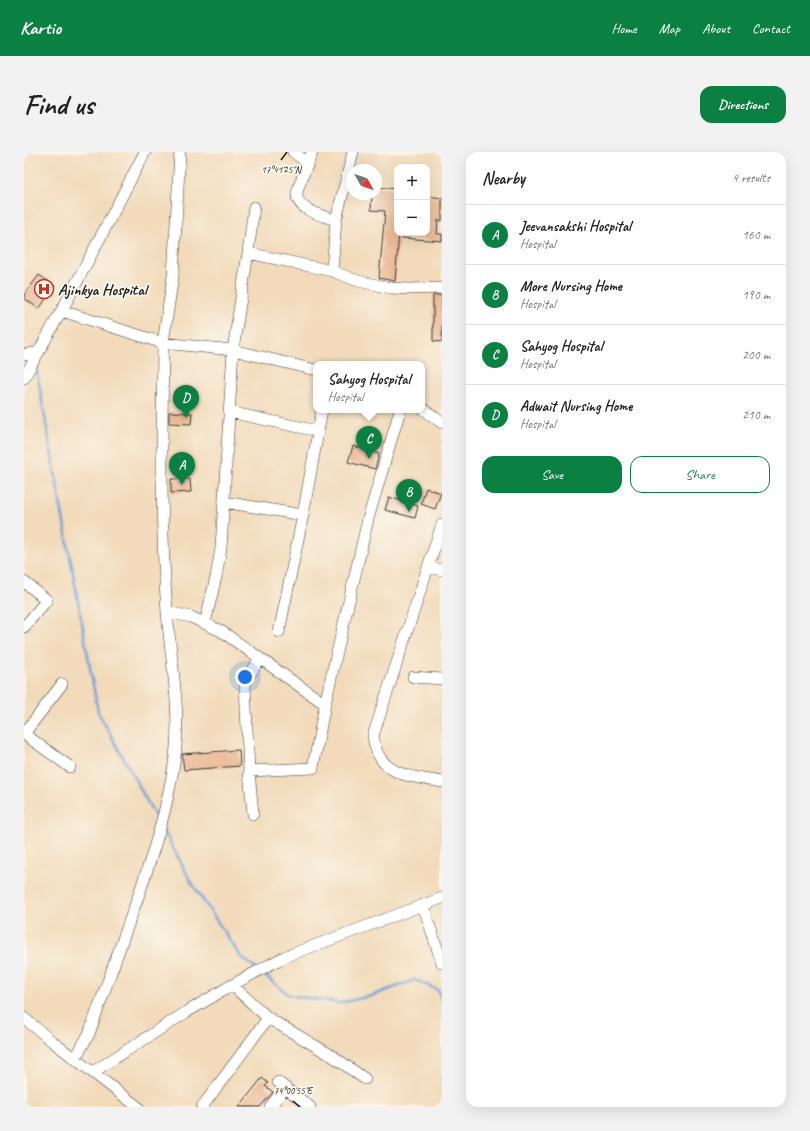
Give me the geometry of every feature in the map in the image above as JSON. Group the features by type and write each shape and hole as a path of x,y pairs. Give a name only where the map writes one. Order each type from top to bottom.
{"street":[{"path":"24,378 62,311 145,152"},
{"path":"75,1059 89,1034 151,860 166,808 174,762 177,717 175,683 167,612 161,497 163,343 173,276 180,152"},
{"path":"293,152 308,163"},
{"path":"312,152 297,193 297,200 305,209 336,220"},
{"path":"332,271 336,220 353,152"},
{"path":"205,622 216,577 221,548 228,412 233,350 254,208"},
{"path":"248,253 332,271 358,281 391,288 442,288"},
{"path":"62,311 163,343 233,350 313,369"},
{"path":"24,355 39,352"},
{"path":"425,410 442,423"},
{"path":"228,412 318,431"},
{"path":"279,632 303,515 321,413"},
{"path":"249,771 312,768 324,704 368,520 399,413"},
{"path":"224,502 303,515"},
{"path":"442,524 392,673 373,736 374,748 380,760 393,771 442,782"},
{"path":"428,567 442,570"},
{"path":"24,582 47,600 24,627"},
{"path":"167,612 191,617 205,622 221,631 324,704"},
{"path":"253,814 249,771 245,686 248,678 260,659"},
{"path":"413,677 442,679"},
{"path":"62,684 24,734 70,767"},
{"path":"93,1072 232,985 284,957 442,898"},
{"path":"424,905 442,963"},
{"path":"232,985 268,1018 334,1057 365,1079"},
{"path":"24,1018 135,1106"},
{"path":"202,1107 268,1018"},
{"path":"270,1107 282,1085 310,1107"}],"building":[{"path":"382,188 394,189 394,236 399,236 395,281 379,278 385,211 371,210 372,200 382,200"},
{"path":"430,196 442,198 442,221 438,220 437,234 442,234 442,241 402,238 402,236 430,236"},
{"path":"39,275 55,286 39,309 24,298 24,295"},
{"path":"433,295 442,295 442,342 433,341"},
{"path":"169,412 192,413 191,424 169,423"},
{"path":"353,446 379,454 375,469 348,462"},
{"path":"171,479 190,479 191,492 171,493"},
{"path":"426,488 441,493 435,509 421,504"},
{"path":"389,497 418,506 415,518 385,510"},
{"path":"239,750 240,766 184,770 182,754"},
{"path":"262,1078 268,1083 265,1086 273,1092 260,1107 239,1107"}],"waterway":[{"path":"35,368 98,712 158,821"},
{"path":"164,831 191,882 241,957 256,968"},
{"path":"262,973 289,995 340,1003 371,996 415,980 438,990 442,1000"}],"place":[{"name":"Ajinkya Hospital","path":"44,289"},
{"name":"Adwait Nursing Home","path":"186,418"},
{"name":"Sahyog Hospital","path":"369,459"},
{"name":"Jeevansakshi Hospital","path":"182,485"},
{"name":"More Nursing Home","path":"409,512"}]}
